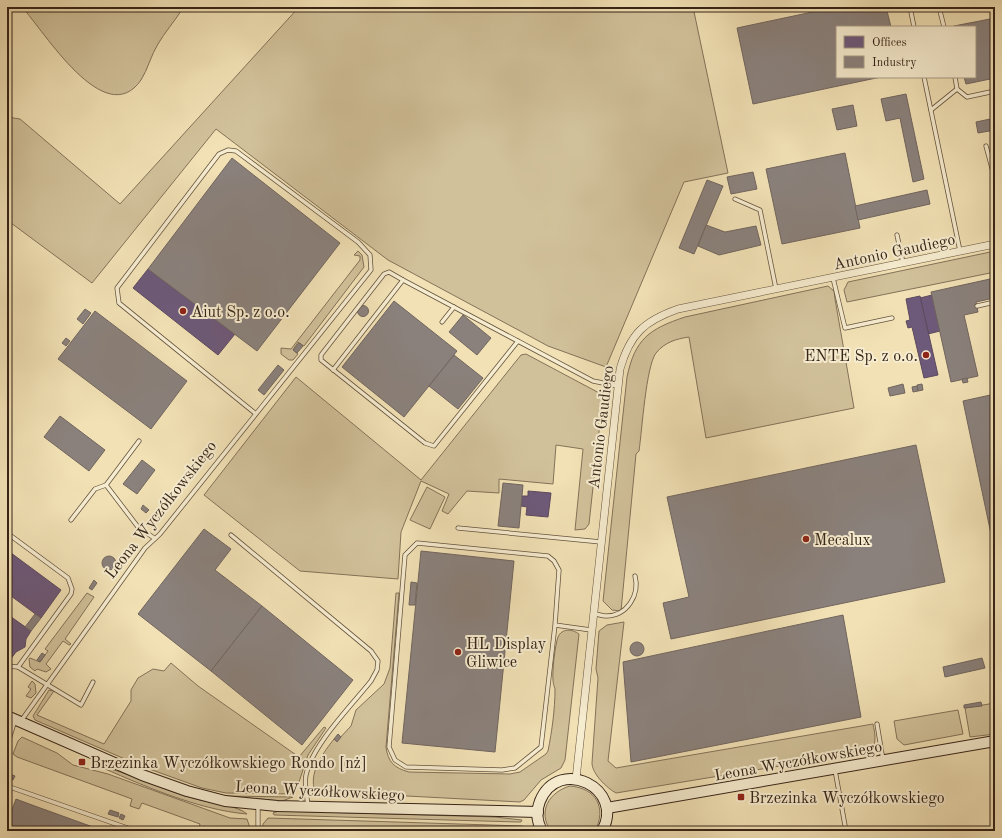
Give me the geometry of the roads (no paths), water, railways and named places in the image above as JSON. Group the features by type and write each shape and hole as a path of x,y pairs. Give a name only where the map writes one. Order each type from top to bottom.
{"street":[{"name":"Antonio Gaudiego","path":"576,779 620,369 629,344 636,334 652,320 678,309 995,244"},
{"name":"Leona Wyczółkowskiego","path":"14,719 142,775 225,801 258,805 308,807 538,812"},
{"name":"Leona Wyczółkowskiego","path":"607,808 995,741"},
{"path":"542,831 538,822 538,812 542,798 551,786 565,780 576,779 589,783 598,790 607,808 608,817 602,831"}],"lane":[{"path":"910,7 914,26"},
{"path":"939,7 944,26"},
{"path":"924,78 960,251"},
{"path":"955,78 957,89 967,97 995,91"},
{"path":"931,110 957,89"},
{"path":"986,146 995,180"},
{"name":"Leona Wyczółkowskiego","path":"14,719 47,684 154,538 160,534 256,414 371,270 370,255 358,242 236,151 228,150 219,154 191,190 117,288 117,295 119,303 256,414"},
{"path":"735,199 760,210 776,289"},
{"path":"898,235 903,263"},
{"path":"518,341 434,446 425,443 333,370 321,360 320,355 384,274 389,272 593,381 618,386"},
{"path":"833,278 845,328 892,318"},
{"path":"333,370 404,280"},
{"path":"394,293 398,297"},
{"path":"977,306 995,302"},
{"path":"442,322 454,307"},
{"path":"71,520 95,489 106,485 139,441"},
{"path":"106,485 138,526 154,538"},
{"path":"458,528 601,542"},
{"path":"7,533 68,578 72,588 71,594 18,668"},
{"path":"231,535 370,651 378,661 377,670 371,681 324,739 310,762 306,776 308,807"},
{"path":"417,543 548,556 554,561 559,570 555,625 541,747 515,768 502,770 406,767 395,760 389,747 405,555 410,548 417,543"},
{"path":"594,614 607,616 621,611 632,602 637,585 635,576"},
{"path":"555,625 591,630"},
{"path":"7,666 18,668 81,704 93,682"},
{"path":"7,746 14,719"},
{"path":"877,724 883,760"},
{"path":"835,769 846,831"},
{"path":"7,786 136,831"},
{"path":"258,805 258,831"}],"place":[{"name":"Aiut Sp. z o.o.","path":"183,311"},
{"name":"ENTE Sp. z o.o.","path":"926,355"},
{"name":"Mecalux","path":"806,539"},
{"name":"HL Display Gliwice","path":"458,652"},
{"name":"Brzezinka Wyczółkowskiego Rondo [nż]","path":"82,762"},
{"name":"Brzezinka Wyczółkowskiego","path":"741,797"}]}
